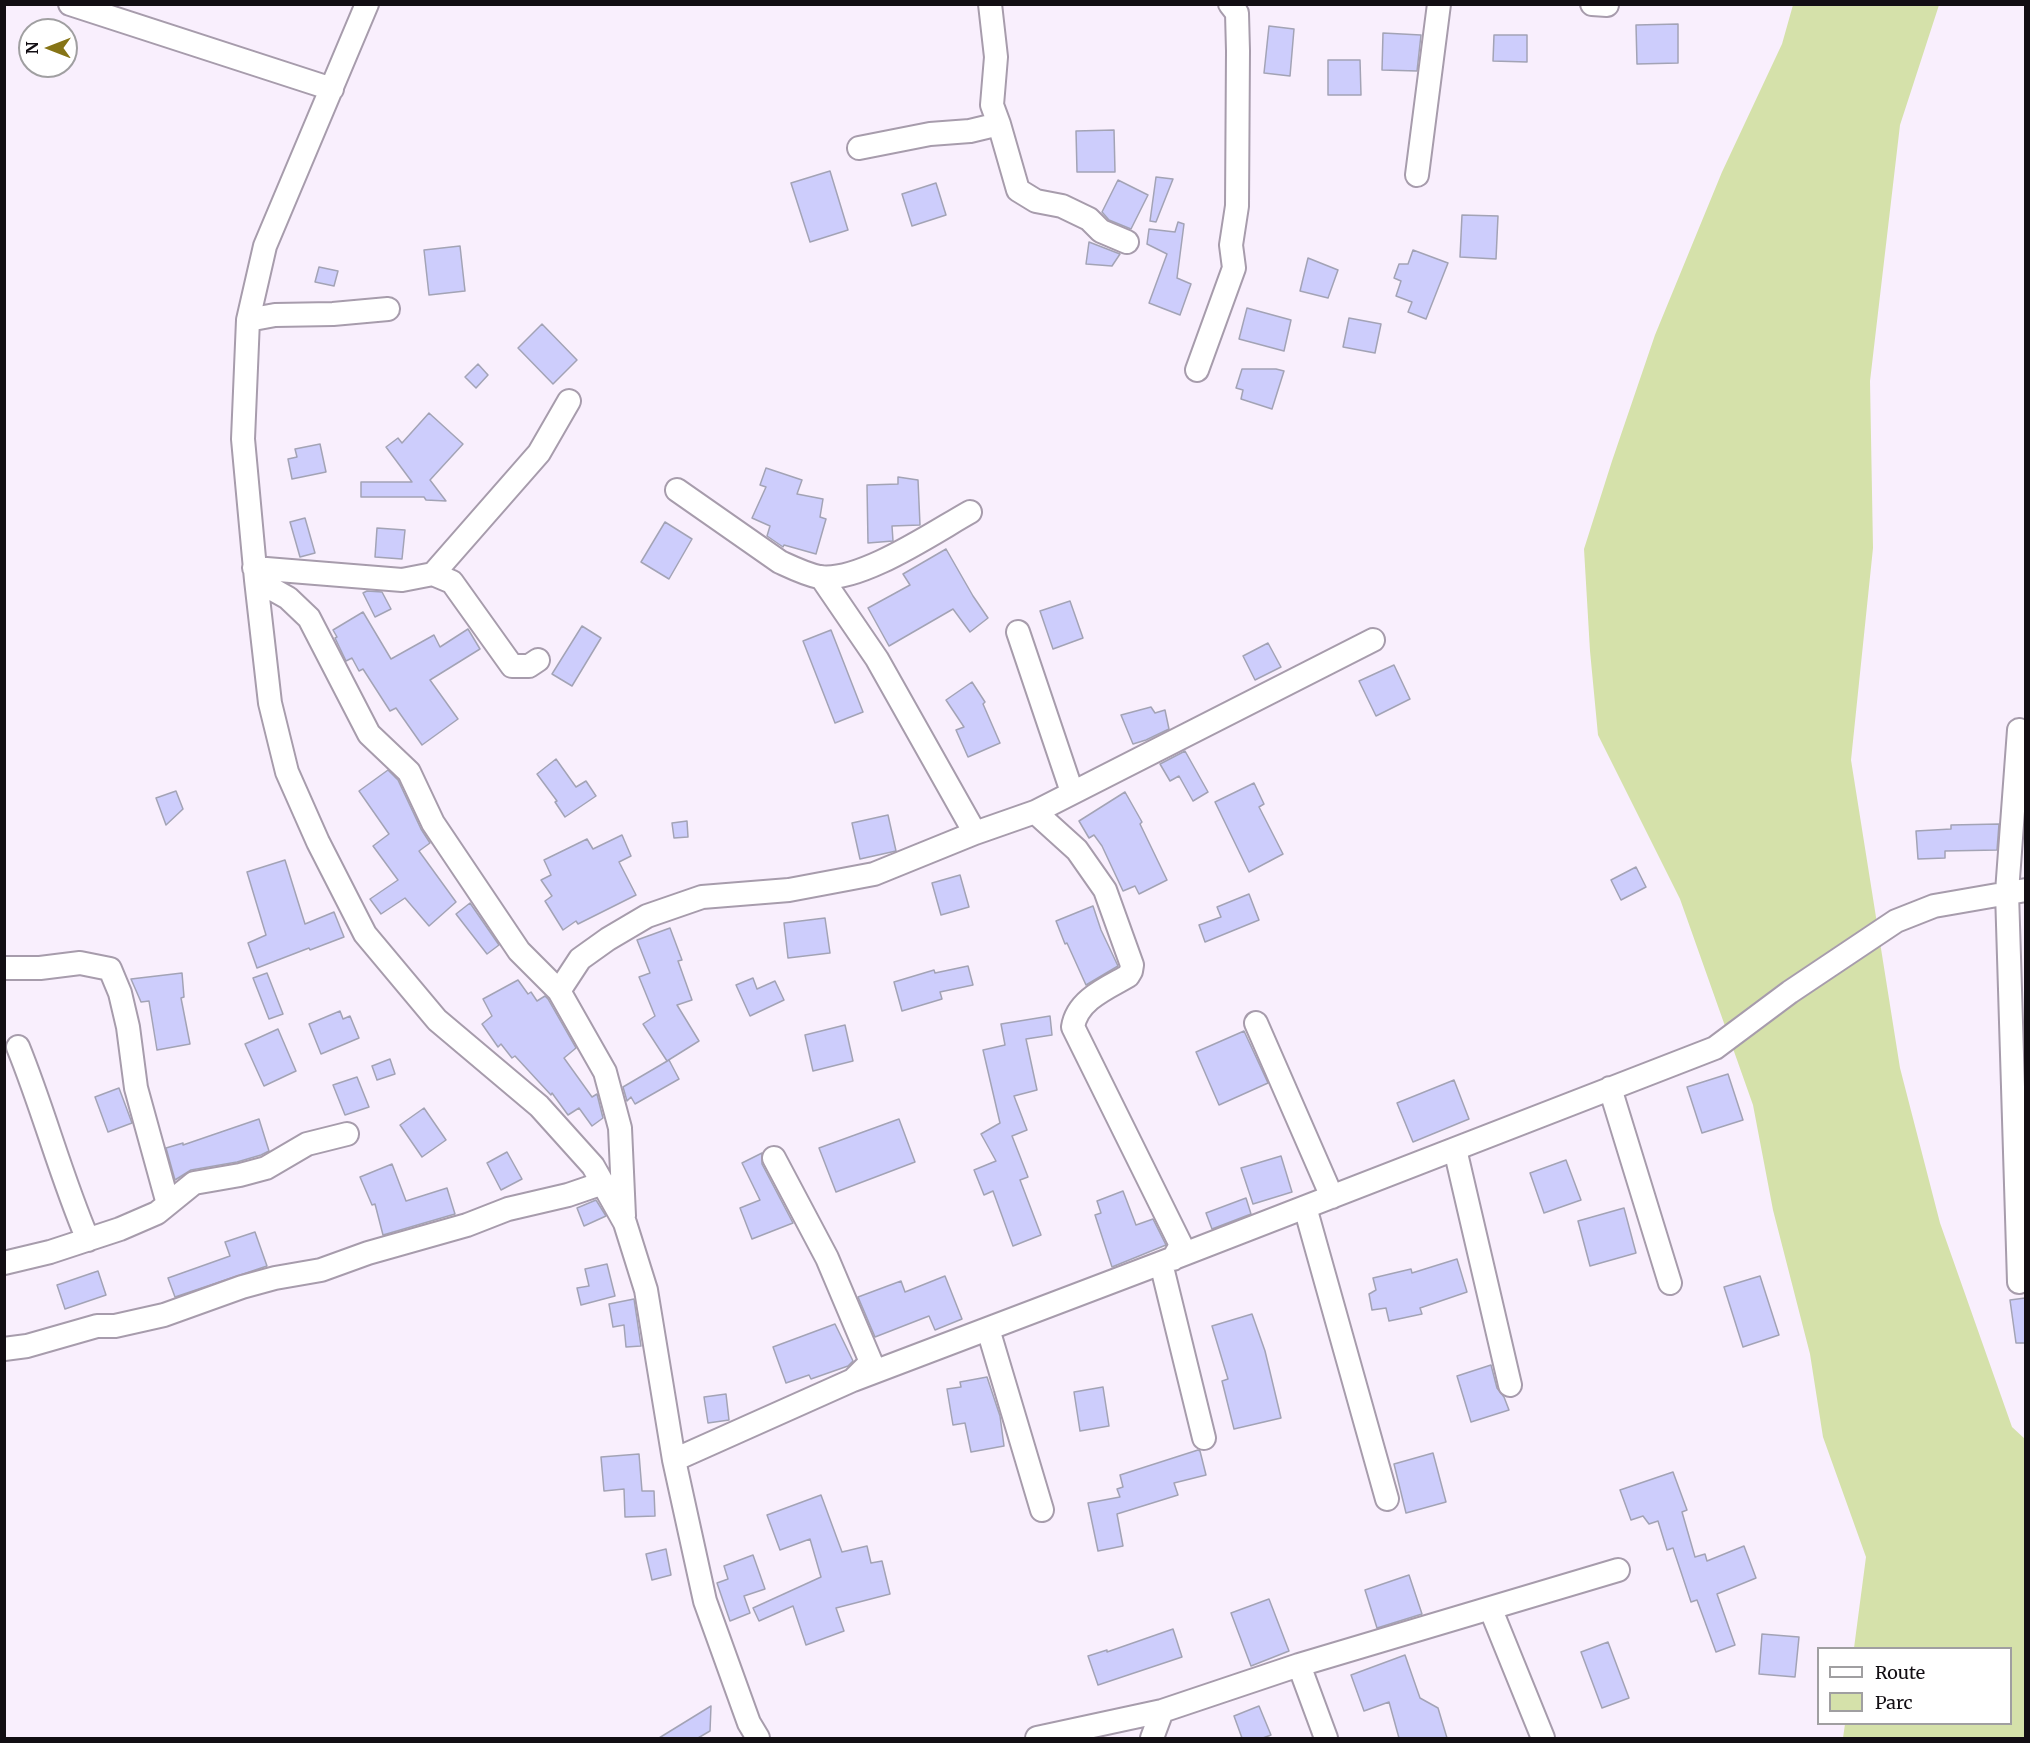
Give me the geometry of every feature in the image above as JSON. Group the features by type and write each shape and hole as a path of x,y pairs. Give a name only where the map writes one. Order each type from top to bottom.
{"street":[{"path":"70,4 332,89"},
{"path":"367,4 265,246 248,320 243,439 270,703 288,772 318,842 365,934 437,1020 539,1106 593,1166 625,1223 646,1290 674,1460 705,1601 749,1723 758,1738"},
{"path":"990,4 996,57 992,105 1018,190 1036,201 1062,206 1089,219 1101,231 1127,242"},
{"path":"1197,370 1234,268 1231,245 1237,206 1238,51 1237,14 1230,4"},
{"path":"1417,175 1439,4"},
{"path":"1592,4 1607,5"},
{"path":"860,148 930,134 970,131 999,124"},
{"path":"248,320 275,315 333,315 388,309"},
{"path":"433,574 539,453 568,401"},
{"path":"677,490 780,562 799,571 821,577 850,574 887,559 970,512"},
{"path":"255,574 402,580 433,574 452,582 512,666 529,666 538,660"},
{"path":"255,574 288,598 309,618 369,734 409,772 433,823 501,925 519,951 559,991 605,1072 620,1128 625,1223"},
{"path":"821,577 878,659 975,833"},
{"path":"1018,632 1072,792"},
{"path":"559,991 580,959 647,916 702,897 789,890 874,874 975,833 1035,812 1373,640"},
{"path":"2019,730 2016,891 2019,1282"},
{"path":"1035,812 1077,850 1105,890 1131,965 1128,976 1091,998 1078,1011 1073,1027 1181,1245 1167,1261"},
{"path":"674,1460 853,1380 1167,1261 1715,1048 1790,992 1896,921 1934,906 2016,891"},
{"path":"4,968 40,968 80,963 110,969 120,993 128,1027 136,1088 168,1204"},
{"path":"1256,1023 1332,1197"},
{"path":"18,1047 88,1240"},
{"path":"1610,1088 1670,1283"},
{"path":"4,1263 50,1252 129,1225 157,1213 194,1183 240,1175 266,1167 307,1144 347,1134"},
{"path":"1455,1149 1510,1385"},
{"path":"774,1158 827,1258 871,1362 853,1380"},
{"path":"4,1349 27,1346 97,1326 115,1326 164,1315 242,1287 275,1278 321,1270 368,1253 467,1225 508,1209 568,1195 603,1183"},
{"path":"1305,1207 1388,1498"},
{"path":"1167,1261 1204,1438"},
{"path":"988,1329 1042,1509"},
{"path":"1037,1738 1162,1712 1299,1665 1491,1610 1618,1570"},
{"path":"1491,1610 1543,1738"},
{"path":"1299,1665 1326,1738"},
{"path":"1152,1738 1162,1712"}],"green space":[{"path":"1793,5 1939,5 1900,125 1870,381 1873,548 1851,760 1900,1068 1940,1223 2012,1427 2025,1439 2025,1738 1843,1738 1845,1725 2012,1725 2012,1647 1854,1647 1866,1557 1823,1437 1810,1354 1773,1210 1753,1105 1680,899 1598,735 1584,549 1655,335 1722,172 1782,44"}],"building":[{"path":"1678,24 1678,63 1637,64 1636,25"},
{"path":"1269,26 1294,29 1290,76 1264,73"},
{"path":"1383,33 1421,35 1417,71 1382,70"},
{"path":"1494,35 1527,35 1527,62 1493,61"},
{"path":"1328,60 1360,60 1361,95 1328,95"},
{"path":"1114,130 1115,172 1077,172 1076,131"},
{"path":"830,171 848,230 810,242 791,183"},
{"path":"1156,177 1173,179 1156,222 1150,221"},
{"path":"1118,180 1148,195 1131,229 1109,220 1102,212"},
{"path":"936,183 946,215 912,226 902,194"},
{"path":"1462,215 1498,216 1496,259 1460,257"},
{"path":"1178,222 1184,224 1177,278 1191,284 1180,315 1149,303 1167,254 1147,244 1149,229 1175,232"},
{"path":"1089,242 1120,254 1112,266 1086,264"},
{"path":"460,246 465,291 429,295 424,250"},
{"path":"1413,250 1448,263 1426,319 1408,312 1412,302 1396,296 1401,281 1394,278 1399,264 1408,264"},
{"path":"1308,258 1338,270 1328,298 1300,291"},
{"path":"319,267 338,271 334,286 315,282"},
{"path":"1247,308 1291,320 1284,351 1239,339"},
{"path":"1349,318 1381,324 1375,353 1343,347"},
{"path":"542,324 577,360 553,384 518,348"},
{"path":"478,364 488,375 476,388 465,377"},
{"path":"1242,369 1284,371 1272,409 1241,399 1243,390 1236,388"},
{"path":"429,413 463,444 430,480 446,501 426,500 424,497 361,497 361,482 412,482 386,447 398,438 402,443"},
{"path":"320,444 326,472 292,479 288,459 297,457 295,449"},
{"path":"766,468 802,480 797,494 823,499 820,517 826,519 816,554 784,545 783,547 767,536 770,526 752,518 766,487 760,485"},
{"path":"898,477 918,480 920,525 892,526 893,541 868,543 867,485 898,484"},
{"path":"305,518 315,553 300,557 290,522"},
{"path":"665,522 692,539 669,579 641,562"},
{"path":"377,528 405,530 402,559 375,557"},
{"path":"946,549 988,618 970,632 953,609 889,646 868,608 910,585 903,574"},
{"path":"382,592 391,609 375,617 363,593"},
{"path":"1070,601 1083,638 1053,649 1040,611"},
{"path":"363,612 391,659 434,635 440,647 468,629 480,649 430,680 458,719 422,745 396,708 390,711 363,669 359,671 352,658 346,661 335,638 337,637 333,630"},
{"path":"582,626 601,638 572,686 552,674"},
{"path":"831,630 863,712 835,723 803,641"},
{"path":"1268,643 1281,667 1255,680 1243,656"},
{"path":"1394,665 1410,699 1376,716 1359,681"},
{"path":"972,682 985,702 983,704 1000,743 968,757 956,730 964,727 946,700"},
{"path":"1151,707 1155,713 1165,710 1169,729 1133,744 1121,715"},
{"path":"1185,751 1208,792 1193,801 1179,776 1170,781 1160,764"},
{"path":"556,759 576,787 586,781 596,796 565,817 555,802 557,801 537,774"},
{"path":"388,770 398,780 430,843 419,851 456,902 429,926 405,898 381,914 370,899 398,880 373,846 389,834 359,791"},
{"path":"1254,783 1264,804 1259,807 1283,854 1249,872 1215,802"},
{"path":"176,791 183,809 166,825 156,798"},
{"path":"1125,792 1142,822 1140,824 1167,880 1139,894 1135,886 1123,891 1102,846 1094,835 1089,838 1079,821"},
{"path":"888,815 896,851 860,859 852,823"},
{"path":"687,821 688,837 674,838 672,823"},
{"path":"1999,824 1997,850 1945,851 1945,858 1918,859 1916,831 1951,829 1951,825"},
{"path":"622,835 631,856 619,862 636,895 578,924 576,921 563,930 545,901 552,896 541,880 551,875 544,860 587,839 593,849"},
{"path":"285,860 305,924 334,912 344,937 257,968 248,943 266,935 247,872"},
{"path":"1636,867 1646,887 1621,900 1611,880"},
{"path":"960,875 969,907 941,915 932,883"},
{"path":"1249,894 1259,920 1205,942 1199,925 1221,917 1217,907"},
{"path":"470,903 499,945 487,954 456,914"},
{"path":"1093,906 1101,930 1118,966 1086,985 1056,921"},
{"path":"825,918 830,953 788,958 784,923"},
{"path":"670,928 682,960 678,961 692,1000 677,1005 699,1041 667,1061 643,1024 655,1016 639,977 650,973 637,940"},
{"path":"968,966 973,985 940,992 942,999 902,1011 894,982 934,970 935,973"},
{"path":"182,973 184,997 181,998 190,1044 157,1050 149,1001 141,1002 131,979"},
{"path":"267,973 283,1014 269,1019 253,978"},
{"path":"753,978 757,989 775,981 784,1000 750,1016 736,985"},
{"path":"518,980 528,994 531,992 537,1001 545,996 548,999 576,1048 564,1058 592,1097 597,1094 603,1118 592,1126 579,1108 568,1115 552,1093 551,1095 515,1056 512,1058 501,1044 498,1047 482,1024 492,1016 483,999"},
{"path":"340,1011 343,1019 350,1016 359,1038 321,1054 309,1024"},
{"path":"1050,1016 1052,1035 1026,1039 1037,1090 1014,1096 1027,1130 1012,1136 1028,1177 1020,1180 1041,1235 1013,1246 993,1191 984,1195 974,1170 996,1161 981,1134 1000,1123 983,1050 1005,1045 1001,1024"},
{"path":"845,1025 853,1061 813,1071 805,1035"},
{"path":"278,1029 296,1071 264,1086 245,1044"},
{"path":"1244,1031 1268,1083 1219,1105 1196,1052"},
{"path":"390,1059 395,1074 377,1080 372,1066"},
{"path":"669,1060 679,1079 635,1104 631,1097 627,1101 623,1087"},
{"path":"1728,1074 1743,1120 1702,1133 1687,1087"},
{"path":"357,1077 369,1107 345,1115 333,1085"},
{"path":"1454,1080 1469,1119 1413,1142 1397,1103"},
{"path":"119,1088 132,1123 108,1132 95,1097"},
{"path":"424,1108 446,1140 422,1157 400,1125"},
{"path":"259,1119 269,1151 237,1162 191,1170 175,1180 166,1148 183,1143 183,1145"},
{"path":"899,1119 915,1162 836,1192 819,1148"},
{"path":"507,1152 522,1179 501,1190 487,1163"},
{"path":"762,1153 762,1164 793,1223 752,1239 740,1208 760,1200 742,1163"},
{"path":"1281,1156 1292,1192 1253,1204 1241,1168"},
{"path":"1566,1160 1581,1200 1544,1213 1530,1173"},
{"path":"392,1164 406,1201 447,1188 455,1214 383,1235 375,1204 372,1205 360,1177"},
{"path":"1123,1191 1136,1225 1153,1219 1166,1245 1112,1267 1095,1215 1101,1213 1097,1201"},
{"path":"1246,1198 1251,1214 1212,1229 1206,1213"},
{"path":"596,1200 606,1216 584,1226 577,1208"},
{"path":"1624,1208 1636,1253 1590,1266 1578,1221"},
{"path":"255,1232 267,1266 175,1297 168,1278 230,1256 225,1242"},
{"path":"1457,1259 1467,1292 1420,1308 1422,1314 1389,1321 1386,1308 1372,1310 1369,1294 1376,1290 1373,1278 1411,1269 1412,1273"},
{"path":"607,1264 615,1296 581,1305 577,1288 589,1286 585,1269"},
{"path":"98,1271 106,1295 65,1309 57,1285"},
{"path":"945,1276 962,1319 935,1330 929,1316 875,1337 858,1297 901,1281 905,1292"},
{"path":"1760,1276 1779,1335 1743,1347 1724,1287"},
{"path":"2025,1298 2025,1343 2016,1343 2010,1300"},
{"path":"634,1299 641,1346 626,1347 624,1325 613,1327 609,1304"},
{"path":"1252,1314 1265,1351 1281,1418 1234,1429 1222,1381 1228,1379 1212,1326"},
{"path":"835,1324 853,1361 848,1366 811,1379 809,1375 786,1383 773,1347"},
{"path":"1491,1365 1497,1388 1504,1397 1509,1410 1471,1422 1457,1376"},
{"path":"987,1377 1000,1416 1004,1446 971,1452 965,1423 953,1425 947,1389 961,1387 960,1382"},
{"path":"1103,1387 1109,1426 1080,1431 1074,1392"},
{"path":"726,1394 729,1420 708,1423 704,1397"},
{"path":"1198,1450 1206,1475 1174,1483 1178,1495 1117,1514 1123,1546 1098,1551 1088,1503 1120,1497 1117,1489 1123,1487 1120,1475"},
{"path":"1433,1453 1446,1502 1406,1513 1394,1464"},
{"path":"639,1454 642,1491 654,1491 655,1516 625,1517 624,1489 604,1491 601,1457"},
{"path":"1673,1472 1687,1510 1682,1512 1695,1557 1705,1554 1707,1561 1744,1546 1756,1578 1717,1594 1735,1645 1716,1652 1697,1600 1691,1602 1673,1548 1667,1550 1658,1521 1649,1524 1643,1516 1631,1520 1620,1490"},
{"path":"821,1495 842,1552 867,1546 871,1563 882,1561 890,1594 836,1608 844,1631 806,1645 793,1606 759,1621 753,1608 821,1577 810,1539 780,1550 767,1515"},
{"path":"666,1549 671,1575 652,1580 646,1554"},
{"path":"753,1555 765,1589 744,1596 750,1613 730,1621 717,1583 728,1579 724,1566"},
{"path":"1409,1575 1422,1614 1377,1628 1365,1590"},
{"path":"1269,1599 1289,1651 1251,1666 1231,1613"},
{"path":"1173,1629 1182,1657 1098,1685 1088,1656 1107,1650 1107,1652"},
{"path":"1762,1634 1799,1637 1795,1677 1759,1674"},
{"path":"1608,1642 1629,1698 1602,1708 1581,1652"},
{"path":"1405,1655 1420,1698 1438,1708 1447,1738 1399,1738 1389,1702 1364,1711 1351,1675"},
{"path":"711,1706 710,1731 698,1738 659,1738"},
{"path":"1259,1706 1271,1735 1263,1738 1242,1738 1234,1716"}]}
